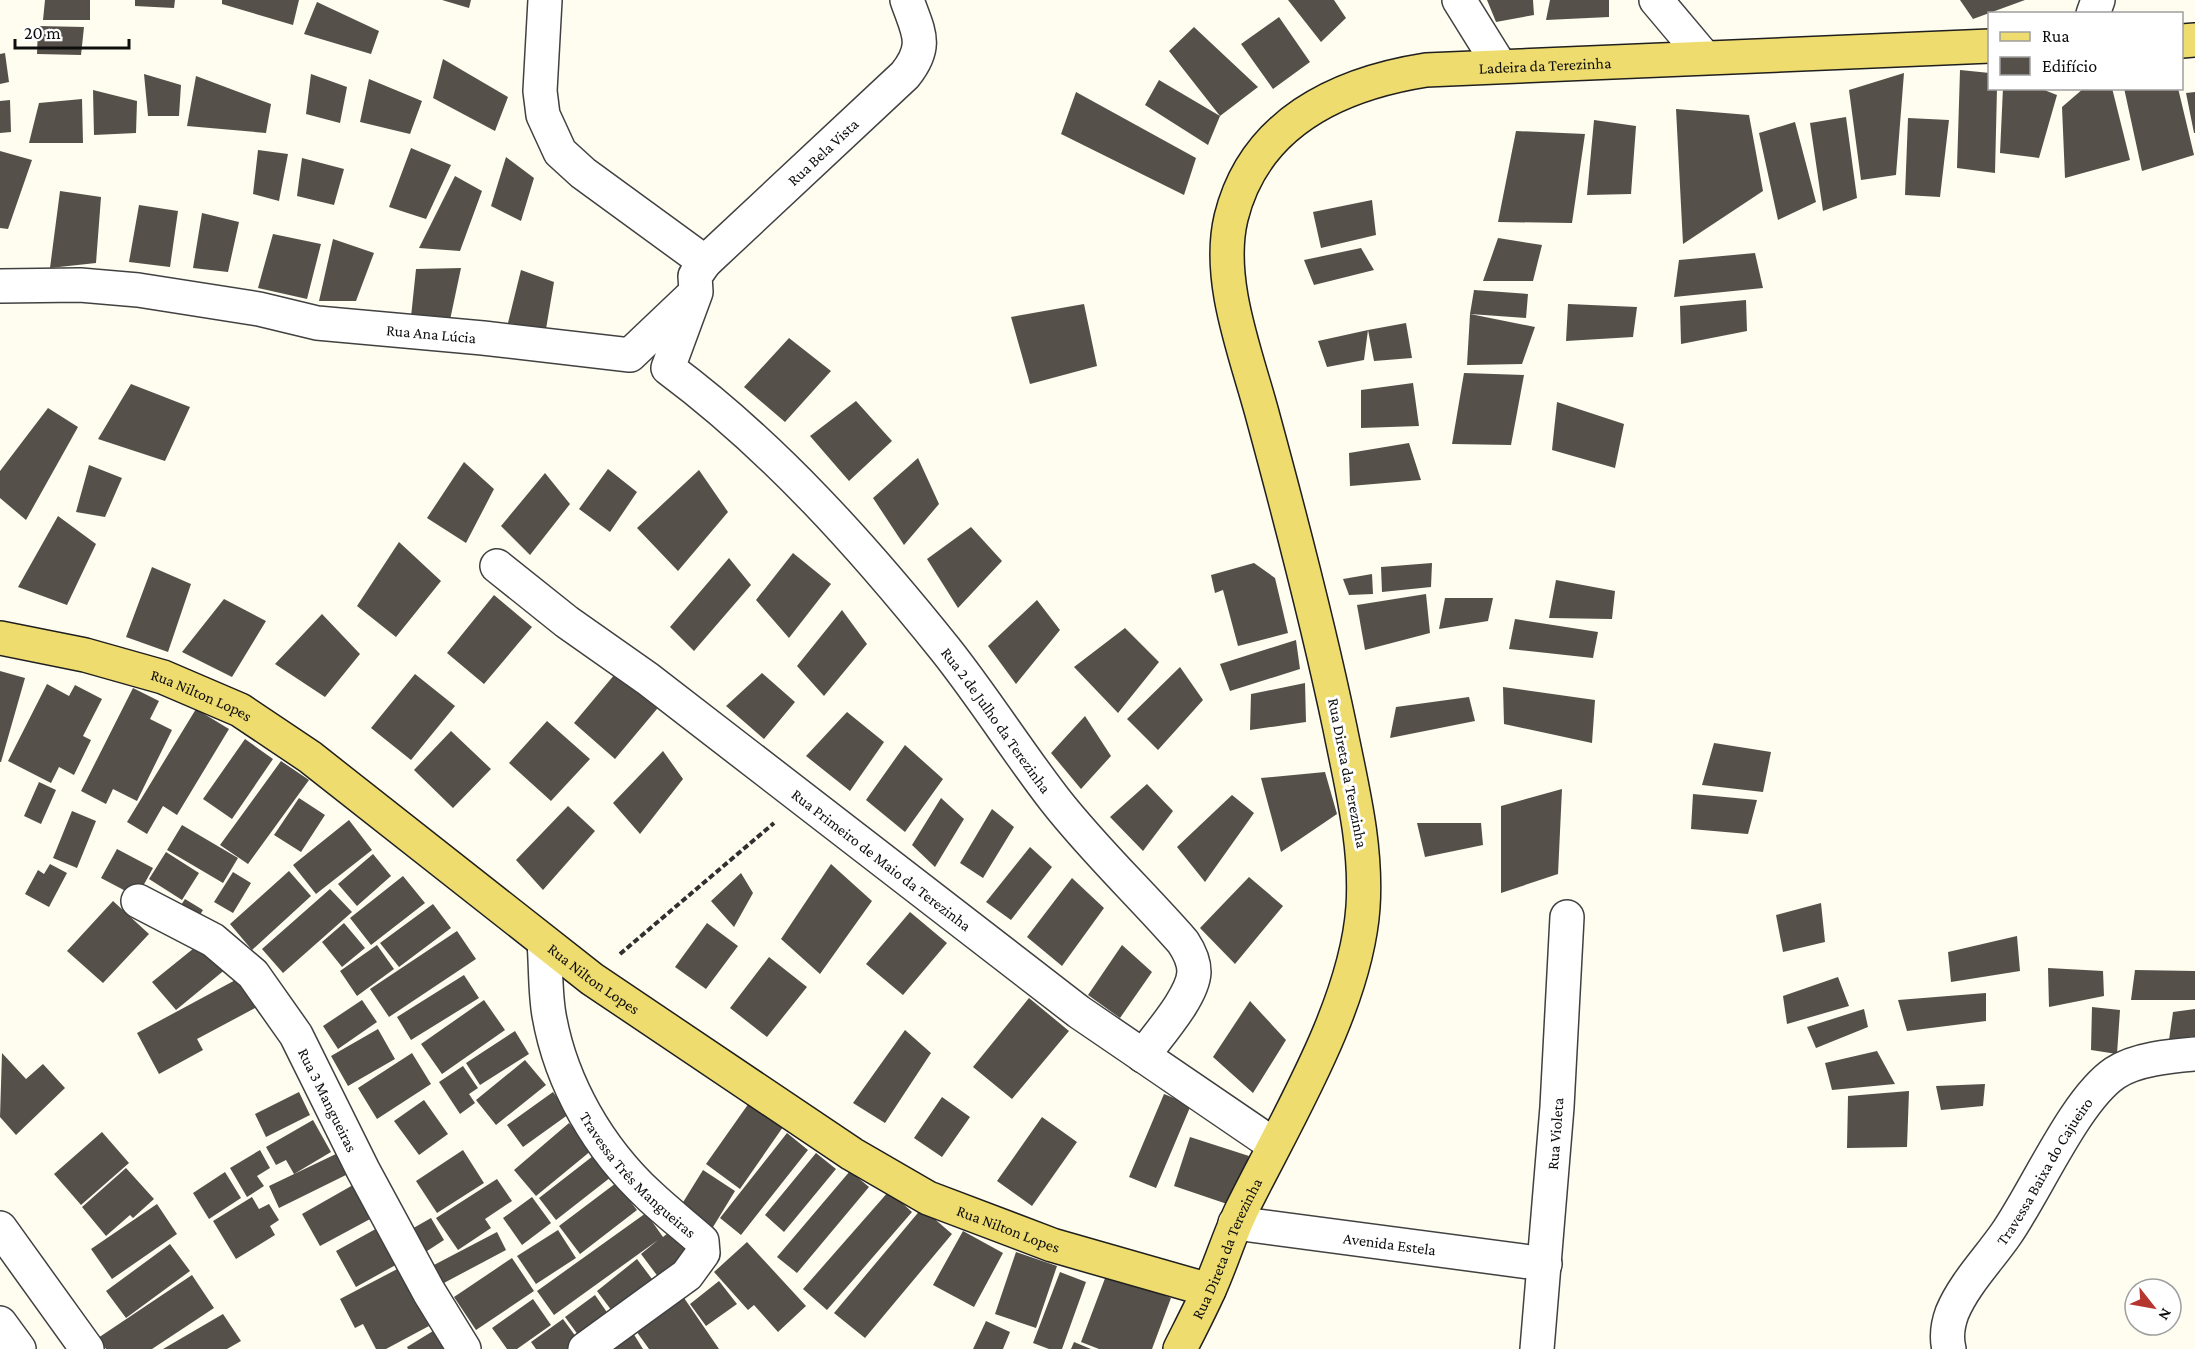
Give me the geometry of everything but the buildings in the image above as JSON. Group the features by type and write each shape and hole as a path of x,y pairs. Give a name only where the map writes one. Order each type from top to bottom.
{"main road":[{"name":"Ladeira da Terezinha","path":"1227,281 1230,220 1244,183 1265,147 1308,108 1350,88 1388,76 1426,70 1500,66 1988,46"},
{"name":"Rua Direta da Terezinha","path":"1180,1349 1209,1290 1235,1223 1320,1052 1340,1002 1354,957 1363,912 1365,870 1360,828 1314,606 1227,281"},
{"name":"Rua Nilton Lopes","path":"0,638 85,655 163,677 240,710 310,756 592,979 852,1154 928,1198 1052,1245 1209,1290"}],"street":[{"path":"545,0 541,99 543,115 560,152 701,277"},
{"name":"Rua Bela Vista","path":"701,277 915,63 921,48 919,33 907,0"},
{"path":"1459,0 1500,66"},
{"path":"1656,0 1704,57"},
{"name":"Rua Ana Lúcia","path":"0,286 80,285 138,290 259,309 317,323 483,338 630,355 701,277"},
{"name":"Rua 2 de Julho da Terezinha","path":"701,277 668,368 717,405 760,444 831,517 944,648 1056,801 1183,942 1191,955 1194,973 1190,989 1143,1056"},
{"name":"Rua Primeiro de Maio da Terezinha","path":"497,566 1079,1012 1274,1145"},
{"name":"Rua 3 Mangueiras","path":"138,901 213,939 253,974 296,1035 363,1170 429,1292 464,1349"},
{"name":"Rua Violeta","path":"1537,1349 1545,1263 1567,917"},
{"name":"Travessa Três Mangueiras","path":"544,942 549,1014 560,1060 579,1103 625,1171 649,1196 702,1241 703,1253 687,1275 585,1349"},
{"name":"Travessa Baixa do Cajueiro","path":"1949,1349 1949,1324 1953,1312 1973,1277 2015,1220 2085,1104 2117,1071 2136,1064 2195,1054"},
{"name":"Avenida Estela","path":"1235,1223 1545,1263"},
{"path":"0,1228 87,1349"},
{"path":"0,1323 18,1349"}],"path":[{"path":"592,979 802,799"}]}
